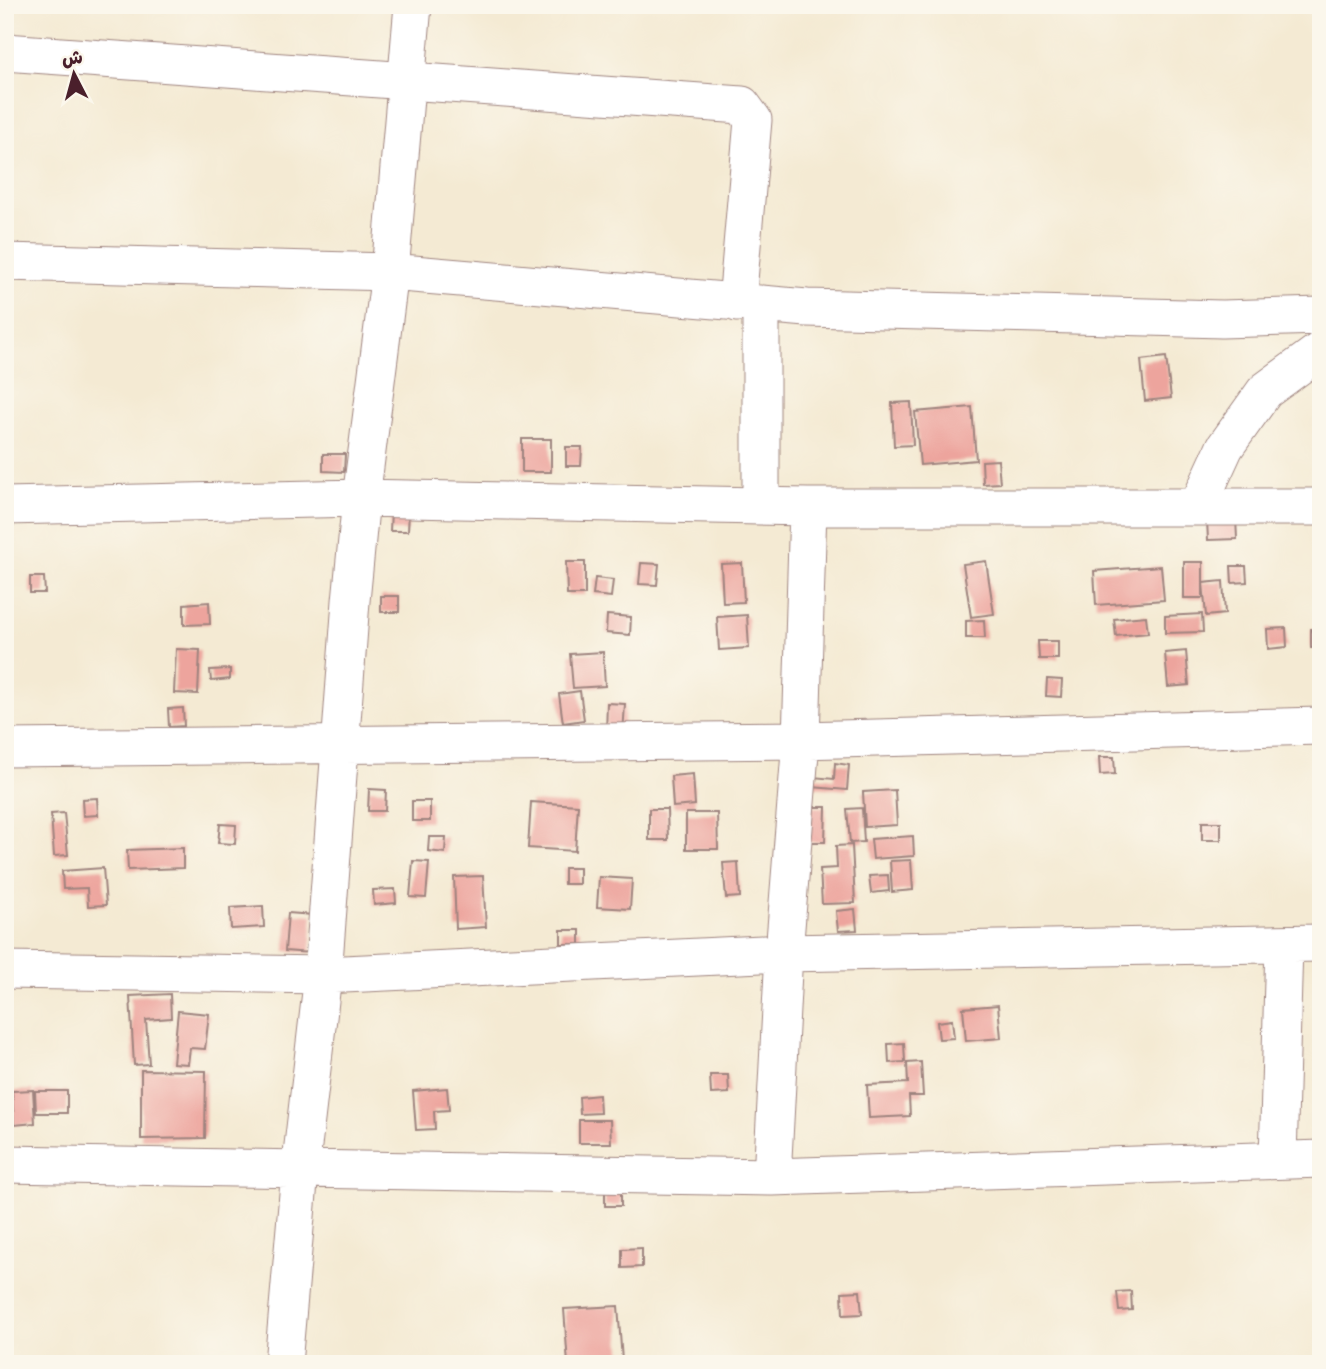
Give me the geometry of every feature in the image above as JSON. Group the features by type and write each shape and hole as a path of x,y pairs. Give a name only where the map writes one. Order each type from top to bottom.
{"street":[{"path":"283,1364 300,1171 323,975 361,498 390,272 413,5"},
{"path":"5,52 406,78 743,105 753,120 749,304 761,506"},
{"path":"5,262 74,261 390,272 749,304 1222,319 1321,316"},
{"path":"1198,506 1225,447 1265,391 1321,351"},
{"path":"5,506 361,498 808,507 1321,506"},
{"path":"772,1177 784,953 801,740 808,507"},
{"path":"5,748 801,740 1321,726"},
{"path":"5,970 323,975 784,953 1321,943"},
{"path":"1278,1160 1284,944"},
{"path":"5,1164 772,1177 1321,1159"}],"building":[{"path":"1166,357 1171,398 1145,401 1141,360"},
{"path":"911,402 913,445 894,446 892,403"},
{"path":"972,407 976,460 920,465 915,412"},
{"path":"522,439 551,439 551,472 522,472"},
{"path":"566,447 582,447 581,466 566,466"},
{"path":"323,454 345,454 344,472 323,471"},
{"path":"998,460 1000,483 983,484 982,461"},
{"path":"391,511 409,512 408,531 390,531"},
{"path":"1236,519 1237,539 1208,540 1207,520"},
{"path":"986,561 994,614 971,617 963,564"},
{"path":"566,562 585,562 585,595 567,595"},
{"path":"1184,562 1203,562 1203,598 1184,598"},
{"path":"641,563 659,564 657,585 639,584"},
{"path":"742,563 744,602 723,603 721,564"},
{"path":"1161,566 1164,600 1096,605 1094,571"},
{"path":"1231,566 1246,566 1247,582 1232,583"},
{"path":"30,577 44,577 45,593 30,593"},
{"path":"595,578 613,580 611,597 593,595"},
{"path":"1223,581 1225,614 1206,616 1203,583"},
{"path":"381,596 399,596 399,612 381,612"},
{"path":"209,602 210,624 184,625 184,604"},
{"path":"1202,614 1203,632 1165,633 1165,616"},
{"path":"607,615 631,617 630,635 606,633"},
{"path":"747,615 749,648 719,650 717,617"},
{"path":"1146,616 1148,633 1116,636 1114,619"},
{"path":"984,620 985,638 966,638 966,621"},
{"path":"1286,628 1287,647 1268,649 1267,629"},
{"path":"1311,629 1321,629 1321,648 1311,648"},
{"path":"1038,641 1058,641 1058,659 1039,659"},
{"path":"176,649 200,650 198,694 174,693"},
{"path":"1186,651 1189,685 1168,687 1165,653"},
{"path":"603,652 605,686 573,688 570,654"},
{"path":"230,669 230,679 211,681 210,670"},
{"path":"1047,679 1062,680 1061,697 1046,696"},
{"path":"580,691 584,720 563,723 559,694"},
{"path":"607,703 625,704 623,734 606,733"},
{"path":"183,708 184,726 169,727 168,709"},
{"path":"1099,757 1114,757 1115,774 1100,775"},
{"path":"835,763 849,765 847,790 812,787 813,777 834,779"},
{"path":"693,774 695,805 673,807 671,776"},
{"path":"369,789 386,790 385,811 368,811"},
{"path":"895,790 897,825 865,827 863,792"},
{"path":"97,798 98,815 83,816 82,799"},
{"path":"412,801 430,801 430,821 412,821"},
{"path":"531,802 578,805 575,851 528,848"},
{"path":"808,807 826,807 825,842 808,842"},
{"path":"862,808 864,842 850,843 847,809"},
{"path":"649,809 667,809 668,840 649,840"},
{"path":"64,813 68,855 54,856 51,814"},
{"path":"686,813 717,813 718,849 686,849"},
{"path":"1202,822 1221,822 1221,840 1202,840"},
{"path":"220,824 236,825 235,844 218,843"},
{"path":"913,836 914,856 873,859 871,839"},
{"path":"429,837 446,837 445,853 428,851"},
{"path":"852,845 855,903 822,904 820,869 837,868 836,846"},
{"path":"183,848 183,868 128,870 127,850"},
{"path":"911,860 913,890 892,892 890,861"},
{"path":"413,861 429,862 426,898 410,897"},
{"path":"738,862 740,897 726,898 723,863"},
{"path":"103,868 106,905 88,906 87,888 63,889 62,871"},
{"path":"564,868 579,868 579,884 564,884"},
{"path":"888,875 889,891 871,893 869,876"},
{"path":"483,876 486,927 456,929 454,877"},
{"path":"599,877 632,879 630,909 597,907"},
{"path":"395,889 396,903 374,905 373,890"},
{"path":"263,906 264,927 231,929 230,908"},
{"path":"855,909 857,930 838,931 836,911"},
{"path":"288,913 313,915 310,953 285,951"},
{"path":"561,930 580,930 580,944 561,944"},
{"path":"170,994 171,1018 146,1020 149,1064 134,1065 130,996"},
{"path":"998,1005 1001,1038 966,1041 963,1008"},
{"path":"178,1011 209,1014 205,1049 190,1048 188,1064 173,1063"},
{"path":"952,1020 954,1038 939,1039 937,1022"},
{"path":"904,1043 905,1062 889,1063 888,1044"},
{"path":"921,1062 923,1096 909,1096 910,1116 869,1118 867,1085 908,1083 907,1063"},
{"path":"141,1070 206,1071 205,1138 141,1139"},
{"path":"710,1075 728,1075 729,1093 711,1094"},
{"path":"447,1088 449,1110 434,1111 435,1129 416,1130 413,1091"},
{"path":"33,1090 35,1123 14,1125 12,1091"},
{"path":"35,1091 67,1091 67,1113 36,1113"},
{"path":"599,1095 600,1113 580,1114 579,1097"},
{"path":"579,1120 610,1120 611,1143 579,1143"},
{"path":"605,1188 621,1188 621,1206 605,1206"},
{"path":"642,1248 642,1267 622,1268 622,1249"},
{"path":"860,1291 862,1314 843,1315 842,1292"},
{"path":"1131,1291 1132,1310 1119,1311 1117,1292"},
{"path":"618,1306 622,1361 568,1364 564,1309"}]}
